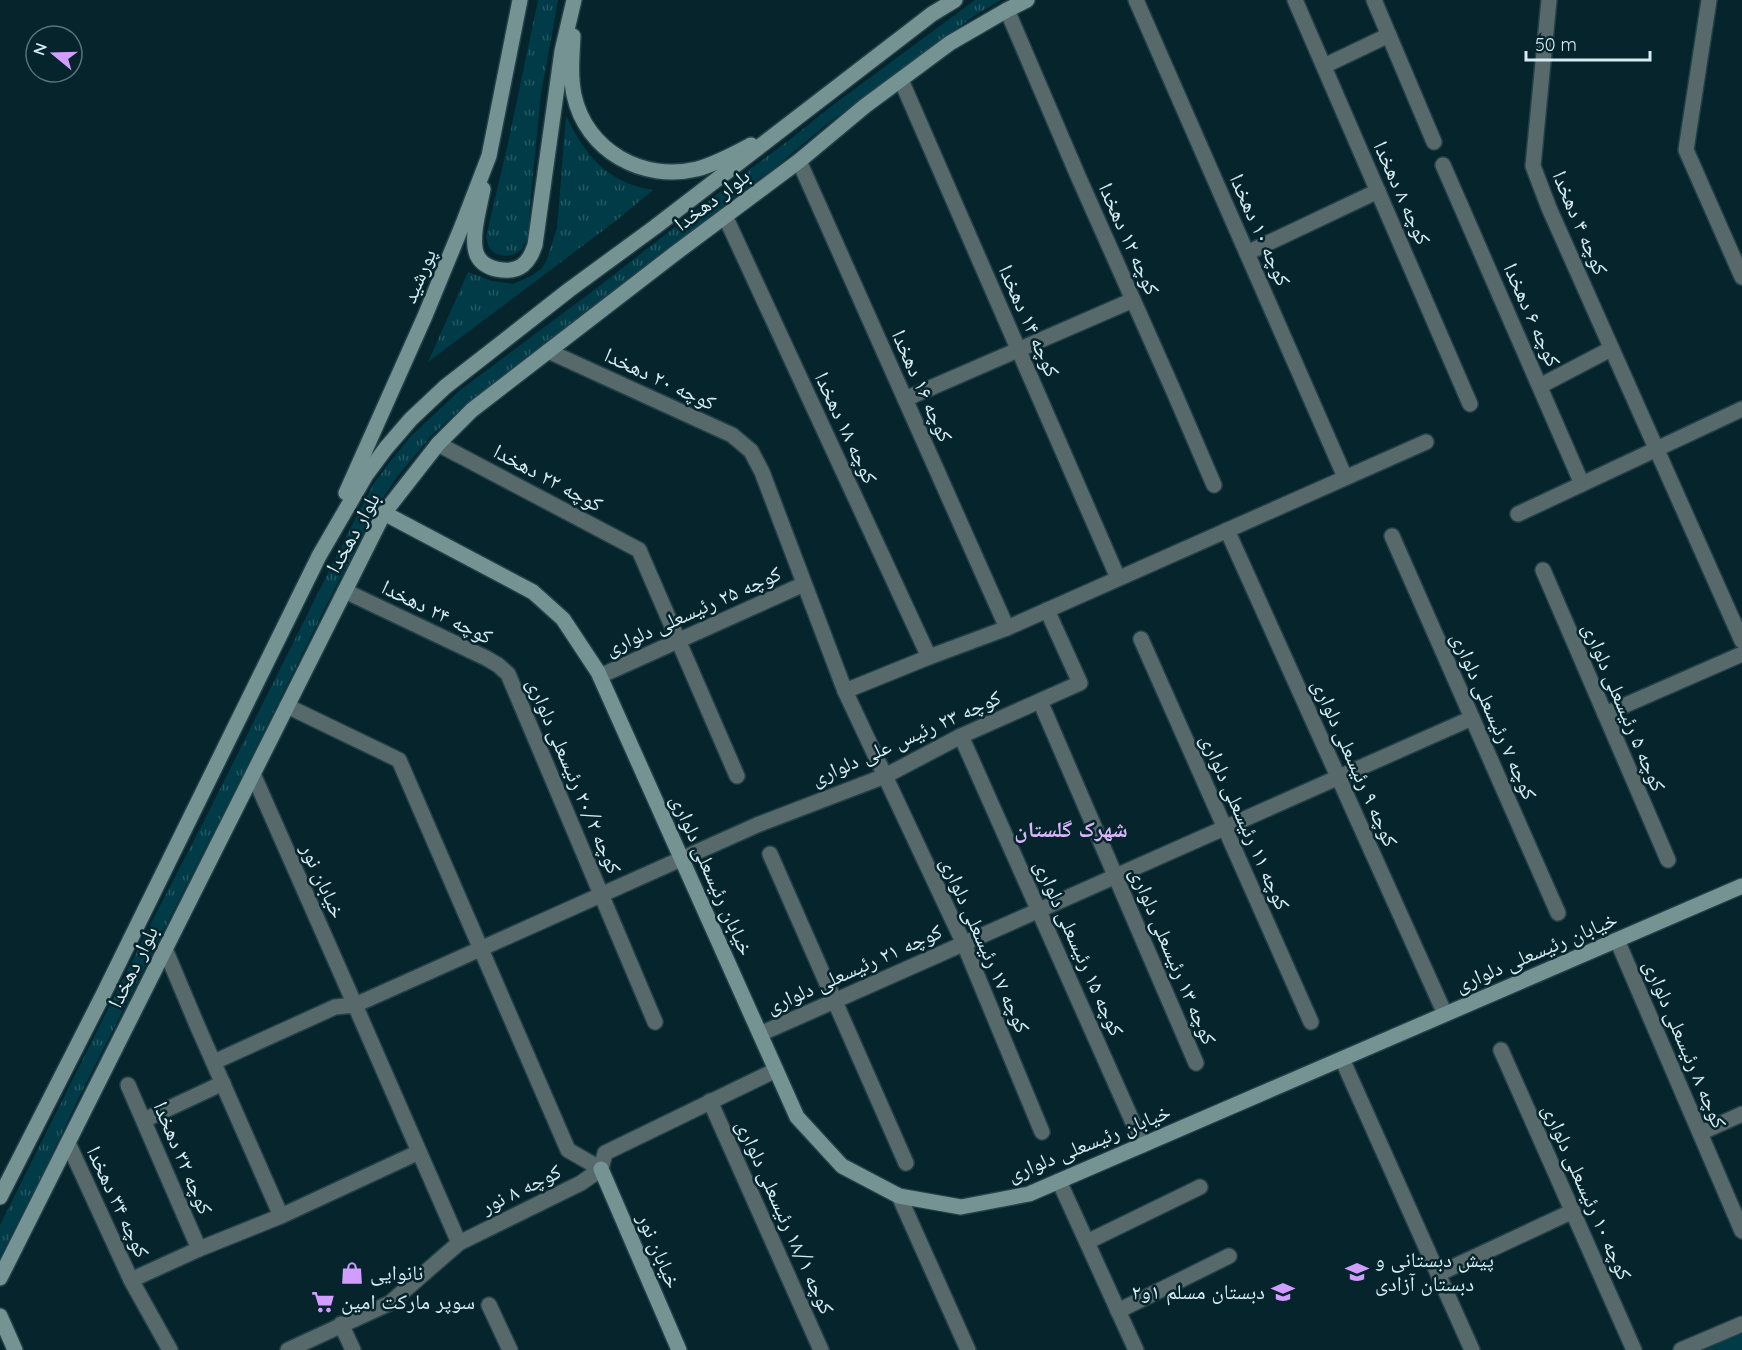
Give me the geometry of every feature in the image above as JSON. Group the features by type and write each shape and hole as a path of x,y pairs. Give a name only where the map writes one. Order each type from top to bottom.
{"main road":[{"name":"پورشید","path":"319,555 424,316 489,156 520,0"},
{"name":"بلوار دهخدا","path":"0,1197 104,993 319,555 366,476 386,448 411,419 445,387 932,14 955,0"},
{"name":"بلوار دهخدا","path":"0,1278 384,513 438,444 472,410 799,161 865,106 950,43 1028,0"},
{"path":"489,156 476,232 477,254 488,266 500,270 518,268 524,265 531,256 535,245 562,51 574,2"},
{"path":"574,2 572,78 580,114 586,127 596,138 613,154 630,164 661,172 695,169 720,161 787,126"},
{"name":"خیابان رئیسعلی دلواری","path":"384,513 533,592 563,620 600,676 797,1117 842,1166 899,1196 961,1206 1029,1194 1742,886"},
{"name":"خیابان نور","path":"601,1169 679,1350"},
{"path":"0,1316 15,1350"}],"street":[{"name":"کوچه ۱۰ دهخدا","path":"1136,0 1345,477"},
{"name":"کوچه ۸ دهخدا","path":"1295,0 1470,404"},
{"path":"1374,0 1434,142"},
{"name":"کوچه ۴ دهخدا","path":"1550,0 1533,166 1549,208 1742,640"},
{"path":"1709,0 1686,150 1742,277"},
{"name":"کوچه ۱۲ دهخدا","path":"1007,10 1214,485"},
{"path":"1323,66 1389,35"},
{"name":"کوچه ۱۴ دهخدا","path":"901,80 1118,578"},
{"name":"کوچه ۱۶ دهخدا","path":"799,161 1007,628"},
{"name":"کوچه ۶ دهخدا","path":"1443,165 1582,483"},
{"path":"1247,253 1378,191"},
{"name":"کوچه ۱۸ دهخدا","path":"725,216 929,657"},
{"path":"905,399 1133,300"},
{"name":"کوچه ۲۰ دهخدا","path":"549,351 732,435 751,451"},
{"path":"1540,386 1605,352"},
{"path":"1518,514 1742,409"},
{"path":"845,691 1007,628 1426,442"},
{"name":"کوچه ۲۲ دهخدا","path":"438,444 639,550 678,640"},
{"name":"کوچه ۱۷ رئیسعلی دلواری","path":"751,451 762,472 845,691 964,944 1042,1132"},
{"name":"کوچه ۹ رئیسعلی دلواری","path":"1227,530 1445,1014"},
{"name":"کوچه ۷ رئیسعلی دلواری","path":"1392,536 1558,913"},
{"name":"کوچه ۵ رئیسعلی دلواری","path":"1543,570 1668,860"},
{"name":"کوچه ۲۵ رئیسعلی دلواری","path":"600,676 804,584"},
{"name":"کوچه ۲۴ دهخدا","path":"345,591 486,658 508,674"},
{"name":"کوچه ۲۳ رئیس علی دلواری","path":"214,1062 335,1007 356,1005 757,825 885,776 961,736 1080,683 1047,610"},
{"name":"کوچه ۱۱ رئیسعلی دلواری","path":"1141,639 1311,1022"},
{"path":"678,640 737,776"},
{"path":"1605,714 1742,654"},
{"name":"کوچه ۲۰/۲ رئیسعلی دلواری","path":"508,674 655,1022"},
{"name":"کوچه ۱۳ رئیسعلی دلواری","path":"1040,701 1196,1063"},
{"path":"287,706 399,760 568,1149 601,1169 605,1152 776,1070"},
{"name":"کوچه ۲۱ رئیسعلی دلواری","path":"760,1034 1472,718"},
{"name":"کوچه ۱۵ رئیسعلی دلواری","path":"961,736 1143,1145"},
{"name":"خیابان نور","path":"253,774 459,1243"},
{"path":"770,854 906,1163"},
{"name":"کوچه ۸ رئیسعلی دلواری","path":"1617,940 1742,1231"},
{"path":"165,949 196,1025 281,1216"},
{"name":"کوچه ۱۰ رئیسعلی دلواری","path":"1501,1050 1634,1350"},
{"path":"1342,1059 1472,1350"},
{"path":"144,1120 223,1083"},
{"name":"کوچه ۳۲ دهخدا","path":"128,1085 199,1249"},
{"name":"کوچه ۱۸/۱ رئیسعلی دلواری","path":"710,1101 821,1350"},
{"path":"1700,1133 1742,1114"},
{"name":"کوچه ۳۴ دهخدا","path":"68,1143 131,1280 170,1350"},
{"path":"131,1280 199,1249 281,1216 419,1152"},
{"name":"کوچه ۸ نور","path":"288,1350 340,1324 390,1303 459,1243 580,1183 601,1169"},
{"path":"1059,1181 1136,1350"},
{"path":"1087,1242 1200,1187"},
{"path":"899,1196 968,1350"},
{"path":"1438,1274 1573,1211"},
{"path":"1118,1311 1229,1256"},
{"path":"489,1305 510,1350"},
{"path":"340,1324 352,1350"},
{"path":"1681,1350 1742,1324"}],"green space":[{"path":"538,0 558,0 541,94 528,237 522,249 506,256 496,254 489,248 486,237"},
{"path":"975,0 1001,0 974,16 822,128 778,165 467,403 431,436 396,478 377,507 328,602 0,1257 0,1225 348,533 374,483 389,463 411,436 459,391 602,284 833,105"},
{"path":"566,116 581,143 599,165 622,181 653,190 613,223 428,362 468,272 492,281 513,284 531,276 546,262 557,228"},
{"path":"1742,1332 1742,1350 1701,1350"}],"place":[{"name":"پیش دبستانی و دبستان آزادی","path":"1357,1272"},
{"name":"نانوایی","path":"352,1273"},
{"name":"دبستان مسلم ۱و۲","path":"1283,1292"},
{"name":"سوپر مارکت امین","path":"323,1302"}],"district":[{"name":"شهرک گلستان","path":"1071,829"}]}
